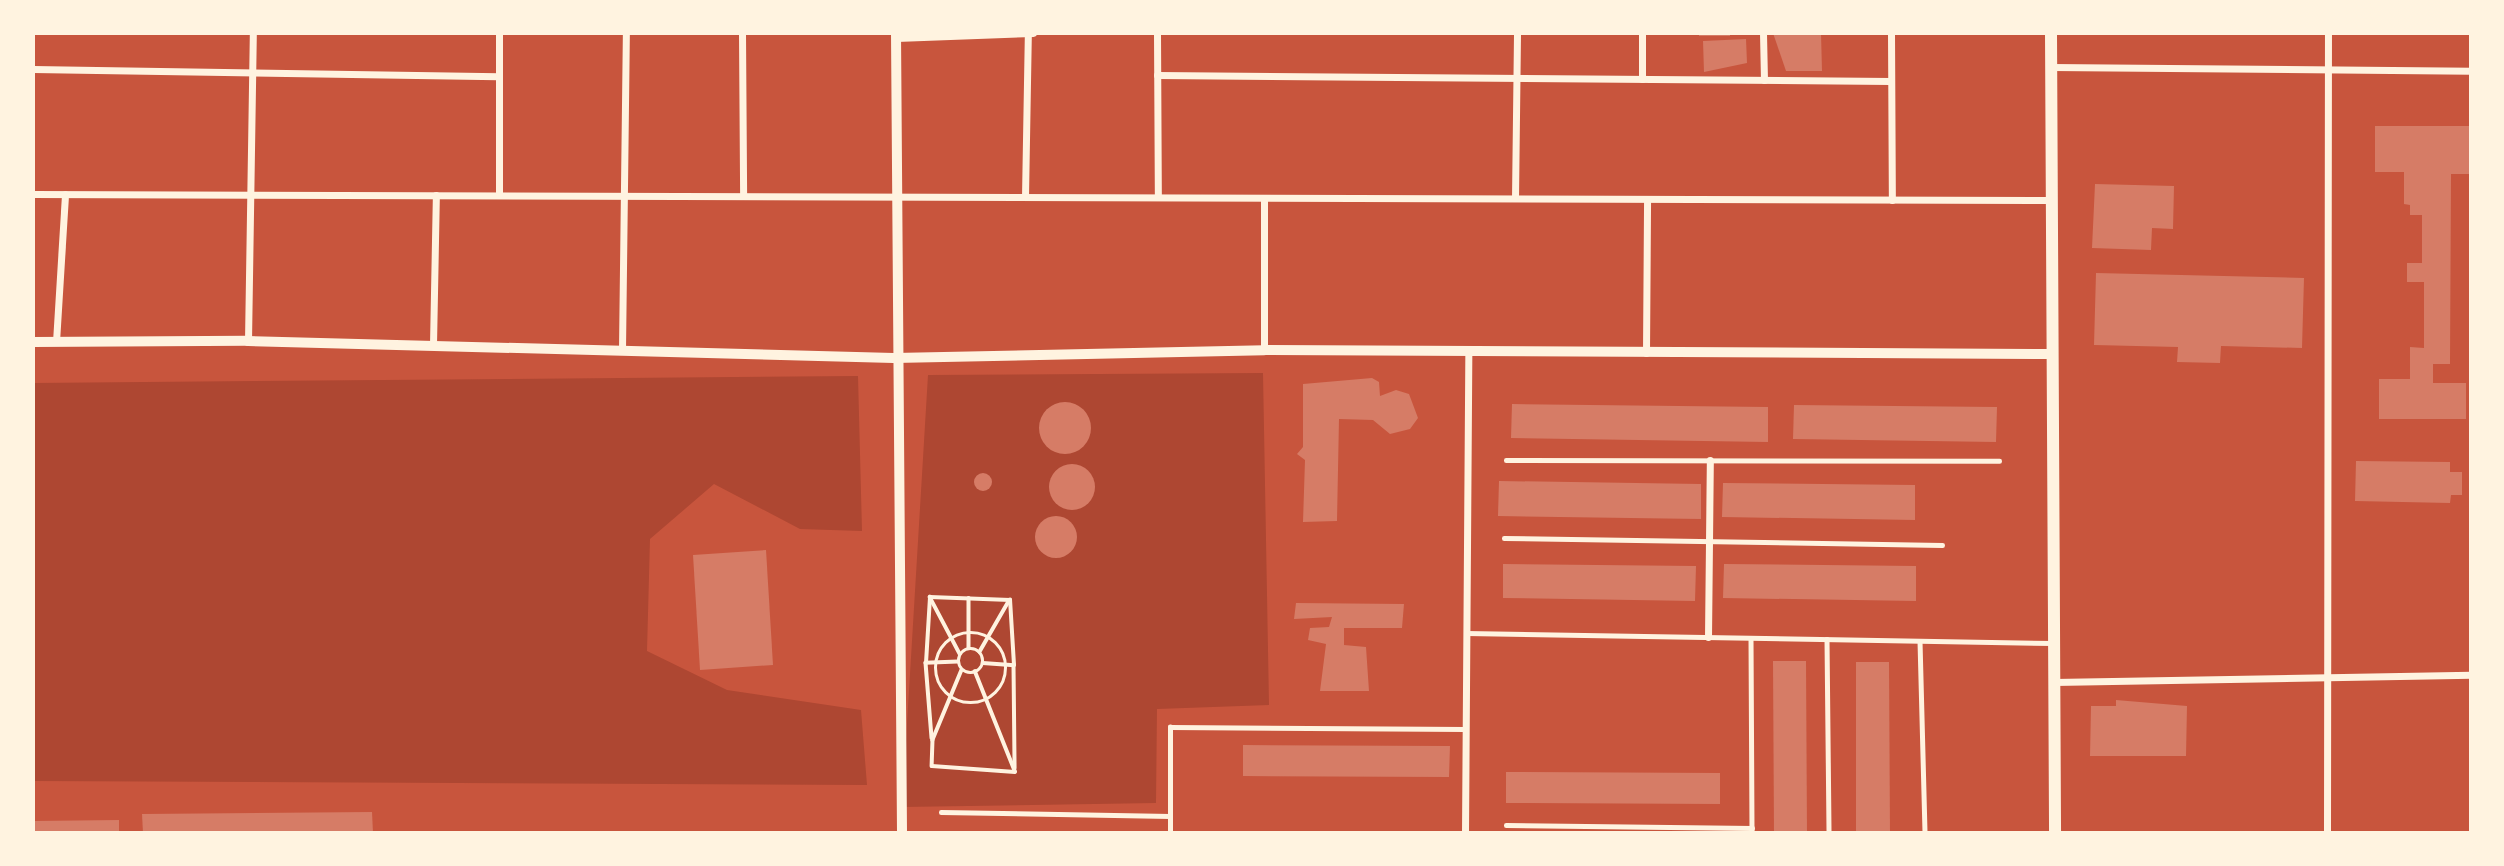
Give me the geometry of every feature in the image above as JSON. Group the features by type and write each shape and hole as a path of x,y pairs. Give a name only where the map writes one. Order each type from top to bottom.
{"main road":[{"path":"2051,33 2055,833"}],"street":[{"path":"248,341 253,33"},
{"path":"499,33 499,195"},
{"path":"622,350 626,33"},
{"path":"743,33 743,196"},
{"path":"1025,197 1028,33"},
{"path":"902,833 894,358 896,35 1033,33"},
{"path":"1157,33 1158,197"},
{"path":"1516,198 1517,33"},
{"path":"1642,33 1642,79"},
{"path":"1763,33 1764,80"},
{"path":"1891,33 1892,200"},
{"path":"2327,833 2328,33"},
{"path":"2051,67 2471,71"},
{"path":"33,69 498,76"},
{"path":"1157,75 1891,80"},
{"path":"33,194 2052,200"},
{"path":"56,342 65,194"},
{"path":"433,345 436,195"},
{"path":"1264,198 1264,350"},
{"path":"1646,353 1647,199"},
{"path":"33,342 248,341 894,358 1264,350 2051,354"},
{"path":"1465,833 1468,352"},
{"path":"1708,637 1710,460"},
{"path":"2054,682 2471,675"}],"lane":[{"path":"1506,460 1999,461"},
{"path":"1504,538 1942,545"},
{"path":"1466,634 2054,643"},
{"path":"1506,825 1752,830 1751,638"},
{"path":"1827,639 1829,833"},
{"path":"1920,641 1925,833"},
{"path":"1170,833 1170,727 1466,729"},
{"path":"941,812 1170,816"}],"path":[{"path":"930,597 1010,600"},
{"path":"930,597 960,654 958,662 962,670 933,740"},
{"path":"930,597 926,663 933,740 932,766 1015,772"},
{"path":"969,598 969,648"},
{"path":"983,663 980,652 1010,600"},
{"path":"1010,600 1014,665 1015,772"},
{"path":"970,633 989,638 1006,663 1001,685 985,700 951,697 938,682 936,662 952,638 970,633"},
{"path":"960,654 969,648"},
{"path":"969,648 980,652"},
{"path":"926,663 958,662"},
{"path":"975,672 983,663 1014,665"},
{"path":"962,670 975,672"},
{"path":"975,672 1015,772"}],"shaded area":[{"path":"1263,373 1269,705 1157,709 1156,803 902,807 928,375"},
{"path":"858,376 862,531 800,529 714,484 650,539 647,651 727,690 861,710 867,785 33,781 33,383"}],"building":[{"path":"1699,33 1730,33 1730,36 1699,36"},
{"path":"1773,33 1821,33 1822,71 1786,71"},
{"path":"1746,39 1747,63 1704,72 1703,41"},
{"path":"2375,126 2469,126 2469,174 2451,174 2450,364 2433,364 2433,383 2466,383 2466,419 2379,419 2379,379 2410,379 2410,347 2424,348 2424,282 2407,282 2407,263 2422,263 2422,215 2410,215 2410,205 2404,204 2404,172 2375,172"},
{"path":"2095,184 2174,186 2173,229 2152,228 2151,250 2092,248"},
{"path":"2096,273 2304,278 2302,348 2221,346 2220,363 2177,362 2178,347 2094,345"},
{"path":"1372,378 1379,382 1380,396 1396,390 1409,394 1418,418 1410,429 1390,434 1373,420 1339,419 1337,521 1303,522 1305,460 1297,454 1303,447 1303,384"},
{"path":"1065,402 1084,409 1091,428 1084,447 1065,454 1046,447 1039,428 1046,409"},
{"path":"1512,404 1768,407 1768,442 1511,438"},
{"path":"1794,405 1997,407 1996,442 1793,439"},
{"path":"2356,461 2450,462 2450,472 2462,472 2462,495 2451,495 2450,503 2355,501"},
{"path":"1072,464 1088,471 1095,487 1088,503 1072,510 1056,503 1049,487 1056,471"},
{"path":"983,473 989,476 992,482 989,488 983,491 977,488 974,482 977,476"},
{"path":"1499,481 1701,484 1701,519 1498,516"},
{"path":"1723,483 1915,485 1915,520 1722,517"},
{"path":"1056,516 1071,522 1077,537 1071,552 1056,558 1041,552 1035,537 1041,522"},
{"path":"766,550 773,665 700,670 693,555"},
{"path":"1503,564 1696,566 1695,601 1503,598"},
{"path":"1724,564 1916,566 1916,601 1723,598"},
{"path":"1296,603 1404,604 1402,628 1344,628 1344,645 1366,647 1369,691 1320,691 1326,644 1308,640 1310,628 1329,627 1332,617 1294,619"},
{"path":"1773,661 1806,661 1807,833 1774,833"},
{"path":"1856,662 1889,662 1890,833 1856,833"},
{"path":"2116,700 2187,706 2186,756 2090,756 2091,706 2116,706"},
{"path":"1243,745 1450,746 1449,777 1243,776"},
{"path":"1506,772 1720,773 1720,804 1506,803"},
{"path":"372,812 373,833 143,833 142,814"},
{"path":"119,820 119,833 33,833 33,821"}]}
